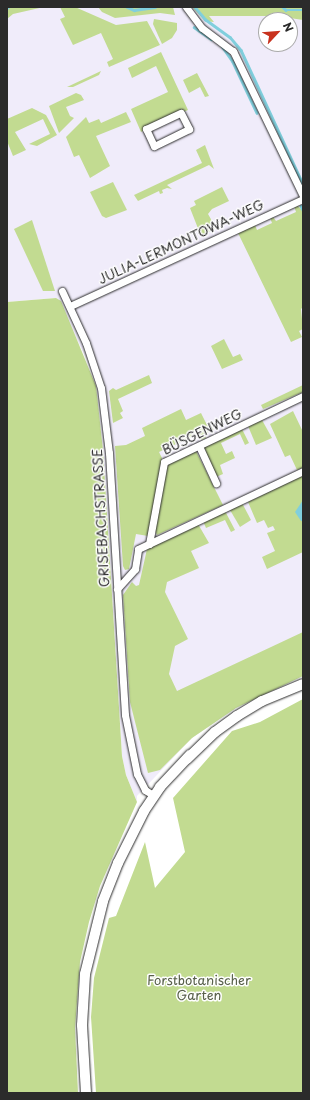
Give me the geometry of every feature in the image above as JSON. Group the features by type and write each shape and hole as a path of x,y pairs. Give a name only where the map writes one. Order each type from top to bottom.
{"street":[{"path":"186,7 202,28 233,51 303,198"},
{"path":"181,113 189,129 154,146 146,129 181,113"},
{"name":"JULIA-LERMONTOWA-WEG","path":"70,306 303,198"},
{"name":"GRISEBACHSTRASSE","path":"62,291 92,358 102,388 109,453 125,714 133,752 143,778 155,797"},
{"name":"BÜSGENWEG","path":"149,544 164,462 303,396"},
{"path":"199,446 216,483"},
{"path":"117,589 135,569 138,549 303,471"},
{"path":"86,1093 82,1025 85,974 103,901 118,863 138,823 155,797 190,755 241,714 262,701 303,684"}],"shaded area":[{"path":"7,7 303,7 303,676 236,708 192,738 137,796 137,802 126,775 122,756 103,450 96,386 86,358 56,298 7,302"}],"green space":[{"path":"7,7 44,7 13,14 7,19"},
{"path":"60,7 75,7 116,25 147,21 160,45 109,67 107,62 113,59 101,33 73,45 60,19 65,17"},
{"path":"98,7 173,7 175,15 160,13 115,18 102,12"},
{"path":"192,7 303,7 303,20 298,19 298,12 258,12 258,16 209,16 214,22 205,21"},
{"path":"154,19 177,23 177,30 172,38 162,44 153,24"},
{"path":"161,52 188,110 141,132 131,109 168,92 156,66 132,78 128,68"},
{"path":"101,71 99,75 73,87 67,87"},
{"path":"197,73 209,96 205,97 200,87 189,93 183,80"},
{"path":"76,93 81,95 84,100 66,107 70,116 74,118 59,133 49,106"},
{"path":"32,108 46,115 57,135 37,146 29,144 50,134 43,119 15,132 26,150 13,156 7,141 7,119"},
{"path":"126,112 131,122 96,136 110,166 90,178 79,155 74,157 66,137 86,117 89,123 99,119 101,123"},
{"path":"205,145 214,169 209,165 167,185 172,189 167,188 162,190 163,193 160,194 159,191 138,201 134,195 202,163 196,150"},
{"path":"113,182 127,210 106,218 102,216 90,192"},
{"path":"222,187 229,201 212,209 208,214 216,228 201,236 190,208 196,205 194,201"},
{"path":"297,205 303,211 303,307 301,309 303,329 299,331 302,337 291,342 238,233 255,225 257,230 272,223 270,218 273,217 276,221 296,212 294,206"},
{"path":"32,220 55,291 43,291 14,229"},
{"path":"56,298 61,301 96,386 103,450 122,756 126,775 137,802 100,886 89,922 80,962 75,1028 78,1093 7,1093 7,302"},
{"path":"224,339 233,357 240,354 243,360 222,369 211,346"},
{"path":"149,375 152,383 118,399 123,411 120,413 123,418 113,423 109,391 113,388 116,390"},
{"path":"303,385 303,392 263,409 261,405"},
{"path":"181,409 186,420 201,413 207,425 211,424 214,430 204,434 206,438 201,440 198,434 159,452 162,458 148,536 136,534 129,569 125,570 123,566 115,446 126,445 145,436 142,428"},
{"path":"293,411 303,432 303,468 297,470 290,455 285,457 270,424"},
{"path":"262,420 272,438 256,445 248,426"},
{"path":"242,429 249,443 245,445 240,434 221,443 226,454 232,451 235,458 220,465 223,474 216,477 204,447"},
{"path":"196,451 223,505 157,535 155,531 165,469 170,463"},
{"path":"303,475 303,552 267,569 262,557 275,551 267,533 275,530 273,526 268,528 264,520 257,523 248,502"},
{"path":"242,503 251,520 240,527 230,510"},
{"path":"225,511 235,530 231,532 225,520 206,528 203,521"},
{"path":"198,524 209,543 191,551 199,568 167,582 165,592 188,639 175,646 169,674 177,691 303,632 303,676 236,708 192,738 160,770 148,773 130,702 123,595 132,582 136,586 139,585 147,549"},
{"name":"Forstbotanischer Garten","path":"303,699 303,1093 96,1093 91,1017 94,978 109,918 116,916 145,842 155,888 185,852 173,798 232,731 260,722"}],"water":[{"path":"303,500 303,521 301,521 295,512"}],"waterway":[{"path":"127,7 134,10 155,7"},
{"path":"195,7 205,19 230,37 241,50 303,184"},
{"path":"283,7 286,10 303,10"},
{"path":"194,27 211,39"},
{"path":"222,46 233,62 257,113"},
{"path":"301,206 303,210"}]}
